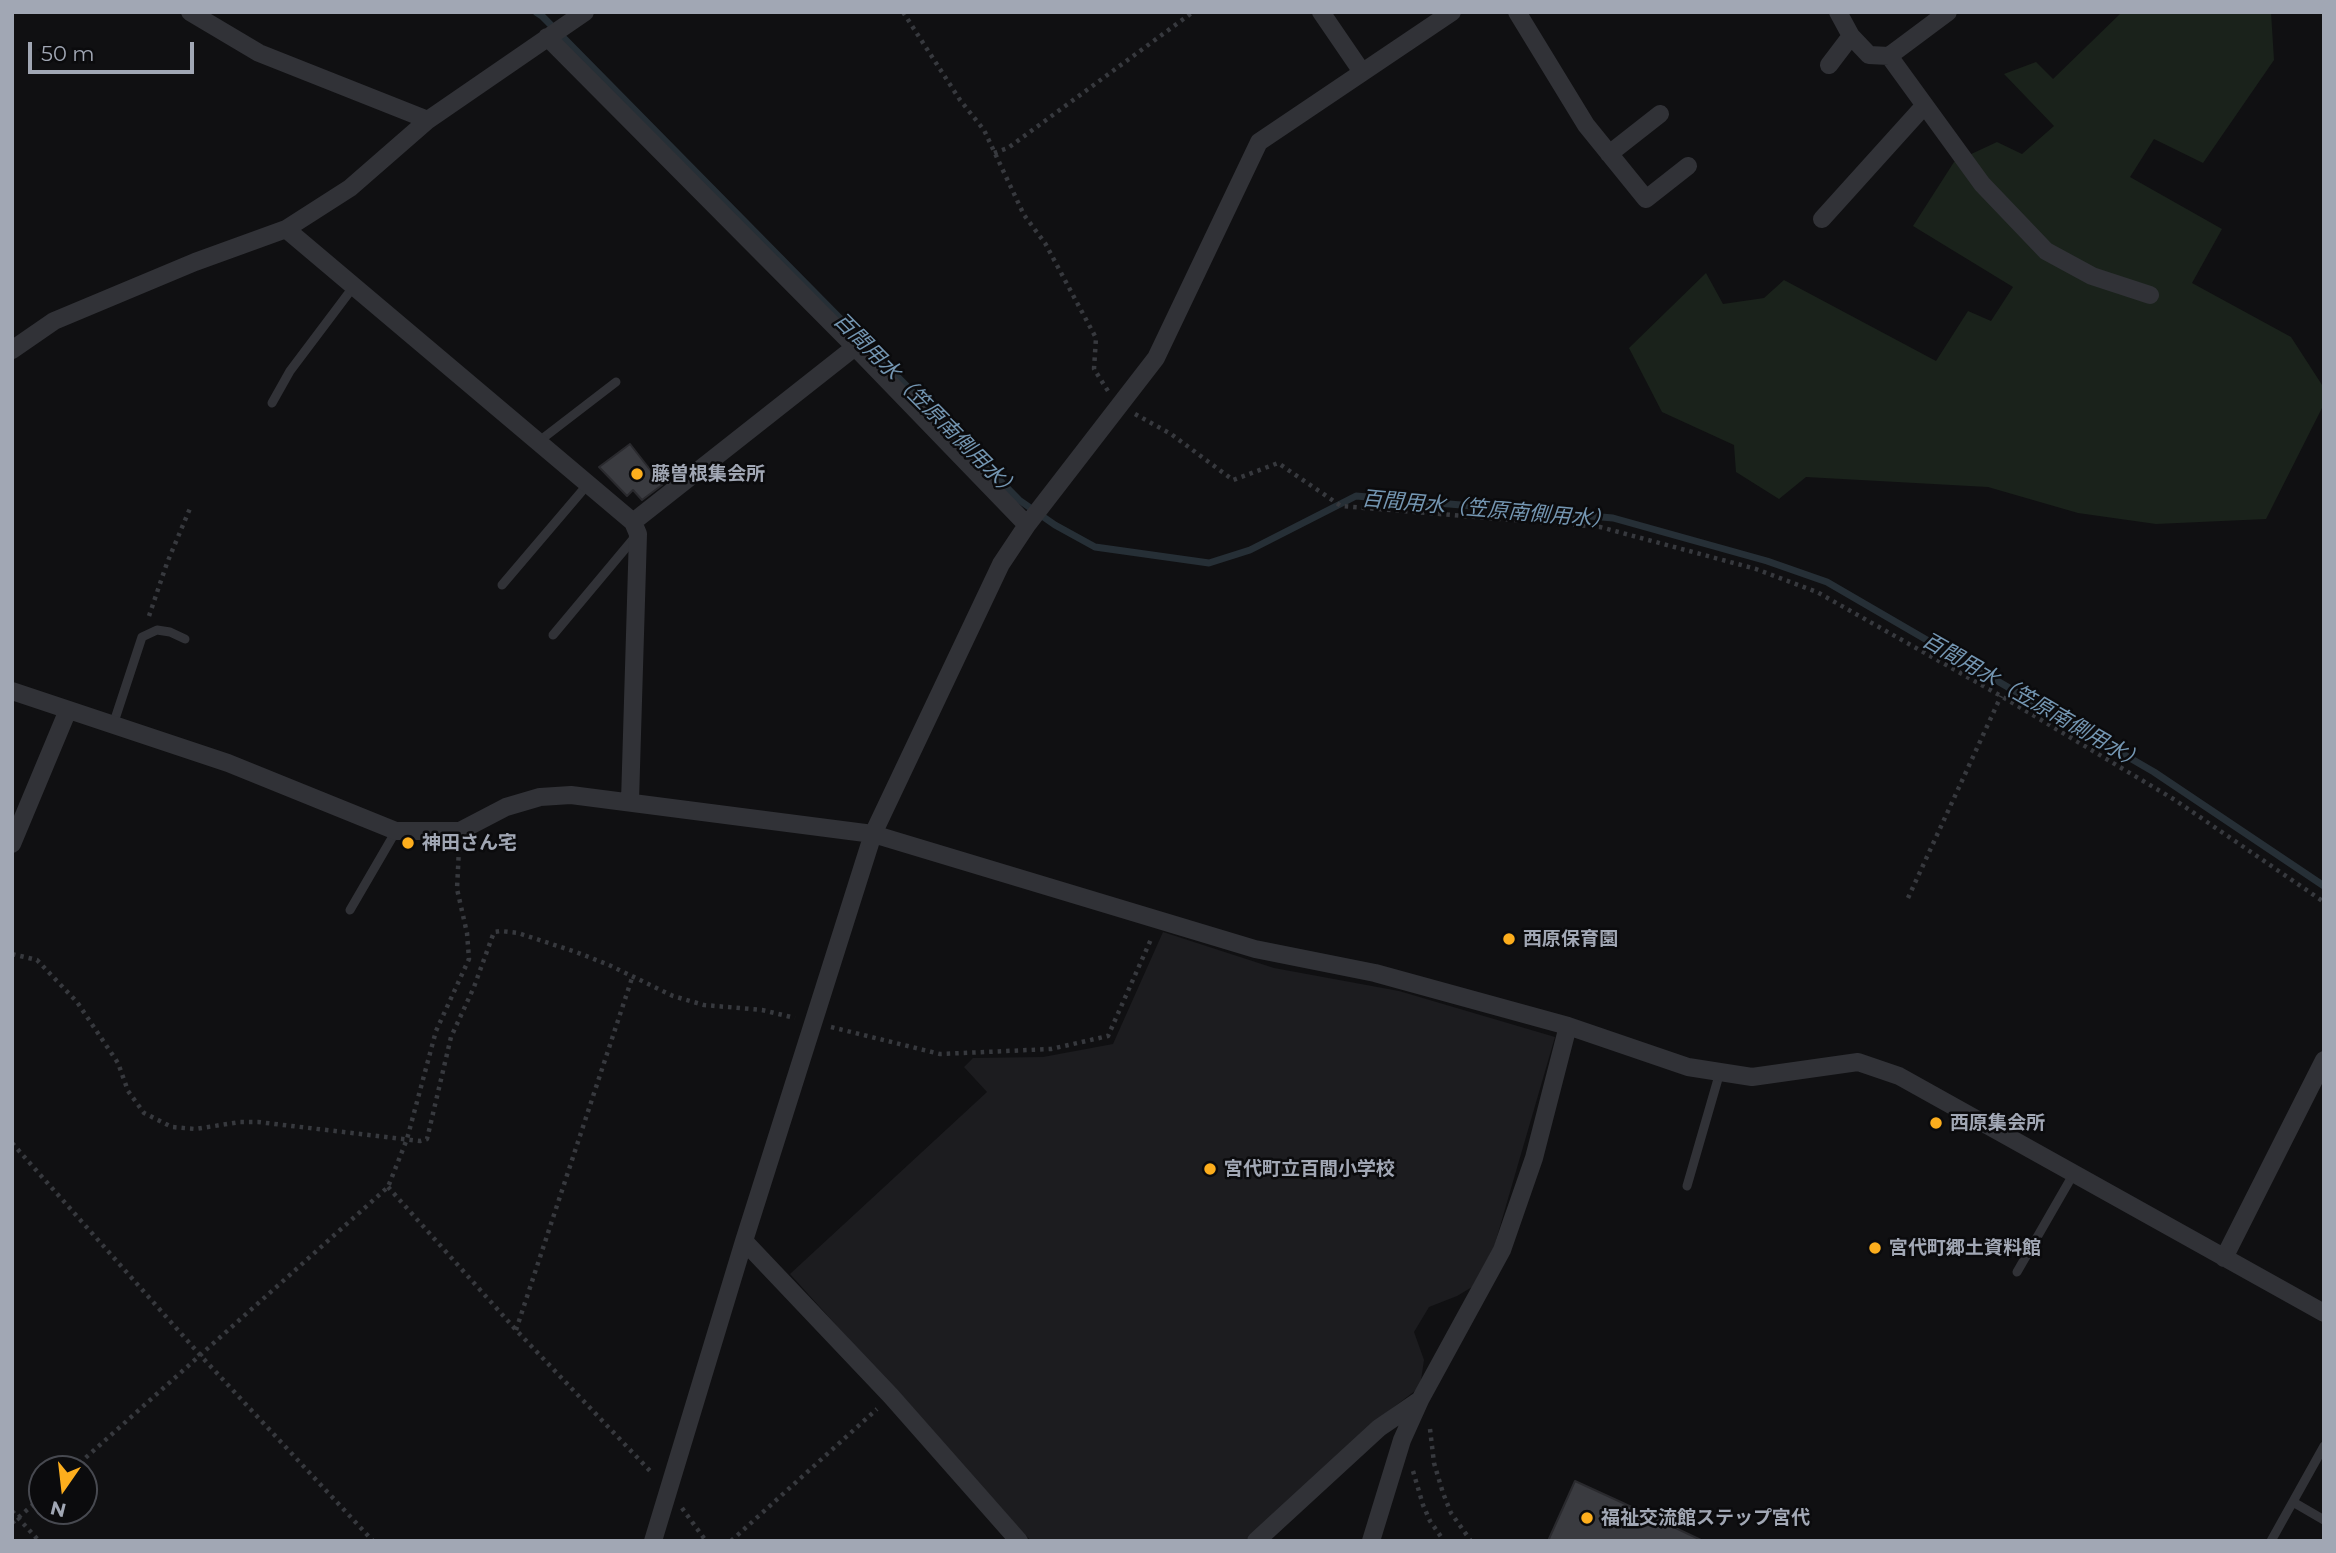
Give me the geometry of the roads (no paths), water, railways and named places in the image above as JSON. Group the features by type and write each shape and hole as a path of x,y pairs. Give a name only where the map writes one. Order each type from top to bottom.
{"street":[{"path":"190,12 259,53 428,120"},
{"path":"1321,12 1362,72"},
{"path":"653,1541 744,1241 873,834 1001,564 1027,525 1156,358 1259,142 1452,12"},
{"path":"1517,12 1586,125 1646,199 1688,166"},
{"path":"1838,12 1851,36 1869,55 1889,56 1948,12"},
{"path":"12,350 54,321 195,262 286,229 350,188 428,120 547,37 574,14"},
{"path":"1829,65 1851,36"},
{"path":"547,37 855,347 1027,525"},
{"path":"1889,56 1982,184 2046,251 2092,276 2150,295"},
{"path":"1822,219 1924,106"},
{"path":"1609,154 1660,114"},
{"path":"286,229 588,484 636,528 630,802"},
{"path":"636,528 855,347"},
{"path":"12,691 228,763 396,831 460,831 506,807 540,797 570,795 873,834 1255,949 1375,973 1568,1026 1688,1067 1752,1077 1858,1062 1899,1076 2324,1313"},
{"path":"12,845 68,710"},
{"path":"1371,1541 1402,1440 1420,1400 1502,1250 1534,1158 1568,1026"},
{"path":"2224,1258 2324,1060"},
{"path":"744,1241 891,1396 1019,1541"},
{"path":"1256,1541 1378,1428 1420,1400"}],"lane":[{"path":"272,403 290,371 354,286"},
{"path":"538,442 616,382"},
{"path":"502,585 588,484"},
{"path":"553,635 636,528"},
{"path":"113,724 142,637 157,630 185,639"},
{"path":"350,910 396,831"},
{"path":"1687,1186 1720,1072"},
{"path":"2017,1272 2074,1173"},
{"path":"2271,1541 2324,1446"},
{"path":"2293,1502 2324,1520"}],"waterway":[{"name":"百間用水（笠原南側用水）","path":"536,12 1019,500 1055,525 1095,547 1209,563 1250,550 1356,496 1613,518 1767,561 1827,582 2154,772 2324,886"}],"place":[{"name":"藤曽根集会所","path":"637,474"},
{"name":"神田さん宅","path":"408,843"},
{"name":"西原保育園","path":"1509,939"},
{"name":"西原集会所","path":"1936,1123"},
{"name":"宮代町立百間小学校","path":"1210,1169"},
{"name":"宮代町郷土資料館","path":"1875,1248"},
{"name":"福祉交流館ステップ宮代","path":"1587,1518"}]}
